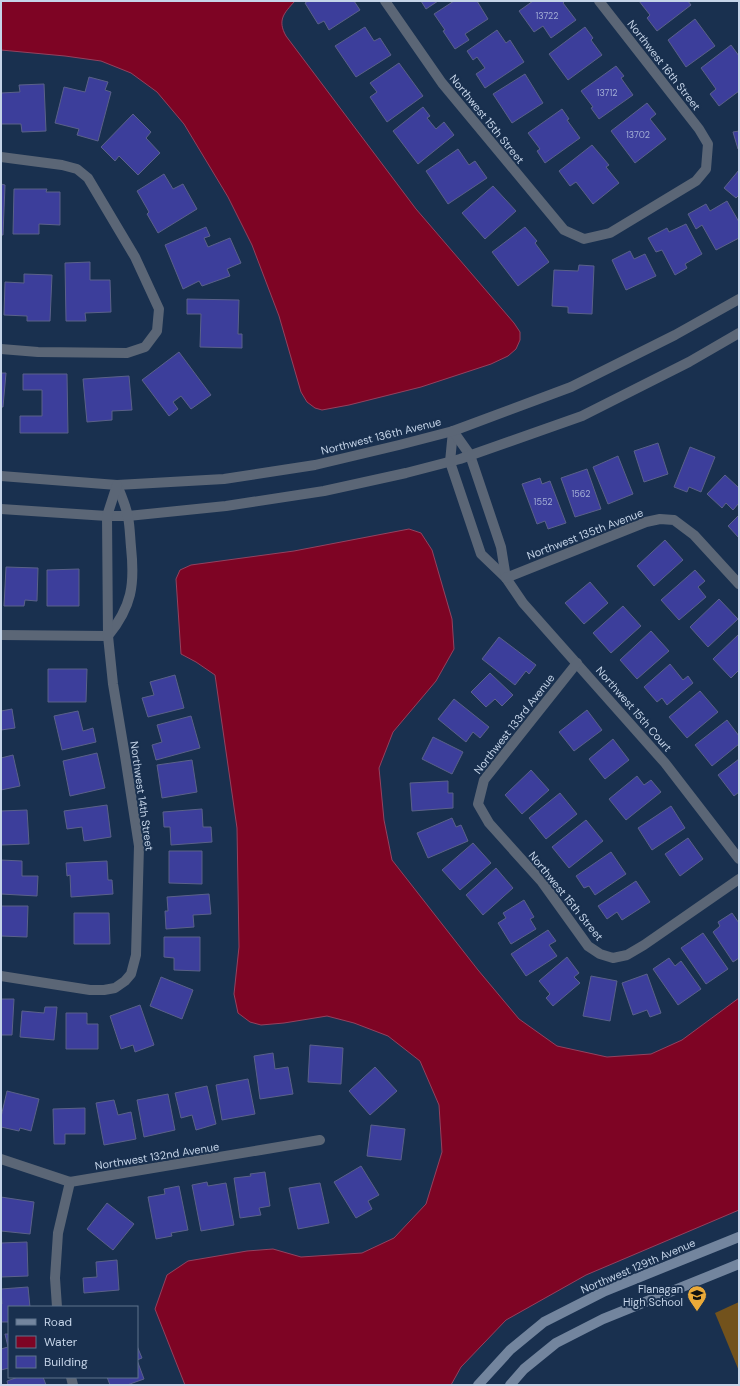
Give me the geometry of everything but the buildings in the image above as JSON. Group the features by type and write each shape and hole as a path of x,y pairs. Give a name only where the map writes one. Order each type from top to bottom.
{"street":[{"name":"Northwest 15th Street","path":"385,1 442,83 564,230 584,239 610,233 696,181 706,169 708,144"},
{"name":"Northwest 16th Street","path":"599,1 699,129 708,144"},
{"path":"1,157 62,164 77,169 88,178 135,257 159,309 157,332 144,347 127,353 38,352 1,349"},
{"name":"Northwest 136th Avenue","path":"1,476 118,485 224,478 315,465 453,431 571,387 675,334 739,299"},
{"path":"1,509 128,516 226,506 324,491 450,462 582,416 689,362 739,333"},
{"name":"Northwest 15th Court","path":"453,431 470,455 501,547 506,578"},
{"name":"Northwest 15th Court","path":"453,431 450,462 481,554 506,578 523,603 665,763 739,859"},
{"path":"1,635 108,636 123,615 132,590 134,564 128,516 118,485"},
{"name":"Northwest 14th Street","path":"1,976 90,990 104,990 115,988 125,981 131,974 136,955 139,846 126,756 113,684 108,636 107,516 118,485"},
{"name":"Northwest 135th Avenue","path":"506,578 646,522 660,518 674,520 694,535 739,584"},
{"name":"Northwest 133rd Avenue","path":"478,804 484,780 577,663"},
{"name":"Northwest 15th Street","path":"478,804 489,823 542,882 588,946 600,954 613,958 627,956 739,879"},
{"name":"Northwest 132nd Avenue","path":"1,1159 70,1182 320,1140"},
{"path":"57,1306 55,1278 58,1233 70,1182"},
{"name":"Northwest 129th Avenue","path":"478,1385 510,1350 544,1322 605,1291 739,1237"},
{"path":"510,1385 524,1369 556,1343 602,1319 739,1264"}],"shaded area":[{"path":"739,1302 739,1371 715,1313"}],"water":[{"path":"1,1 295,1 283,17 282,25 286,36 416,209 514,323 520,332 520,340 516,349 508,356 491,364 421,387 349,405 322,410 315,408 307,402 301,392 279,316 252,245 228,197 184,124 157,92 131,73 101,61 1,50"},
{"path":"409,529 421,533 432,550 452,619 454,649 436,681 393,732 379,768 384,820 392,860 478,970 519,1019 557,1046 607,1057 651,1054 682,1040 739,998 739,1210 586,1275 506,1320 461,1367 451,1385 185,1385 155,1309 167,1275 188,1261 247,1251 273,1249 301,1257 362,1253 394,1238 426,1204 442,1152 439,1105 420,1061 388,1036 354,1023 327,1016 261,1025 250,1022 238,1013 234,994 239,947 237,828 215,675 181,654 176,579 180,570 191,565 294,551"}],"place":[{"name":"Flanagan High School","path":"697,1312"}]}
